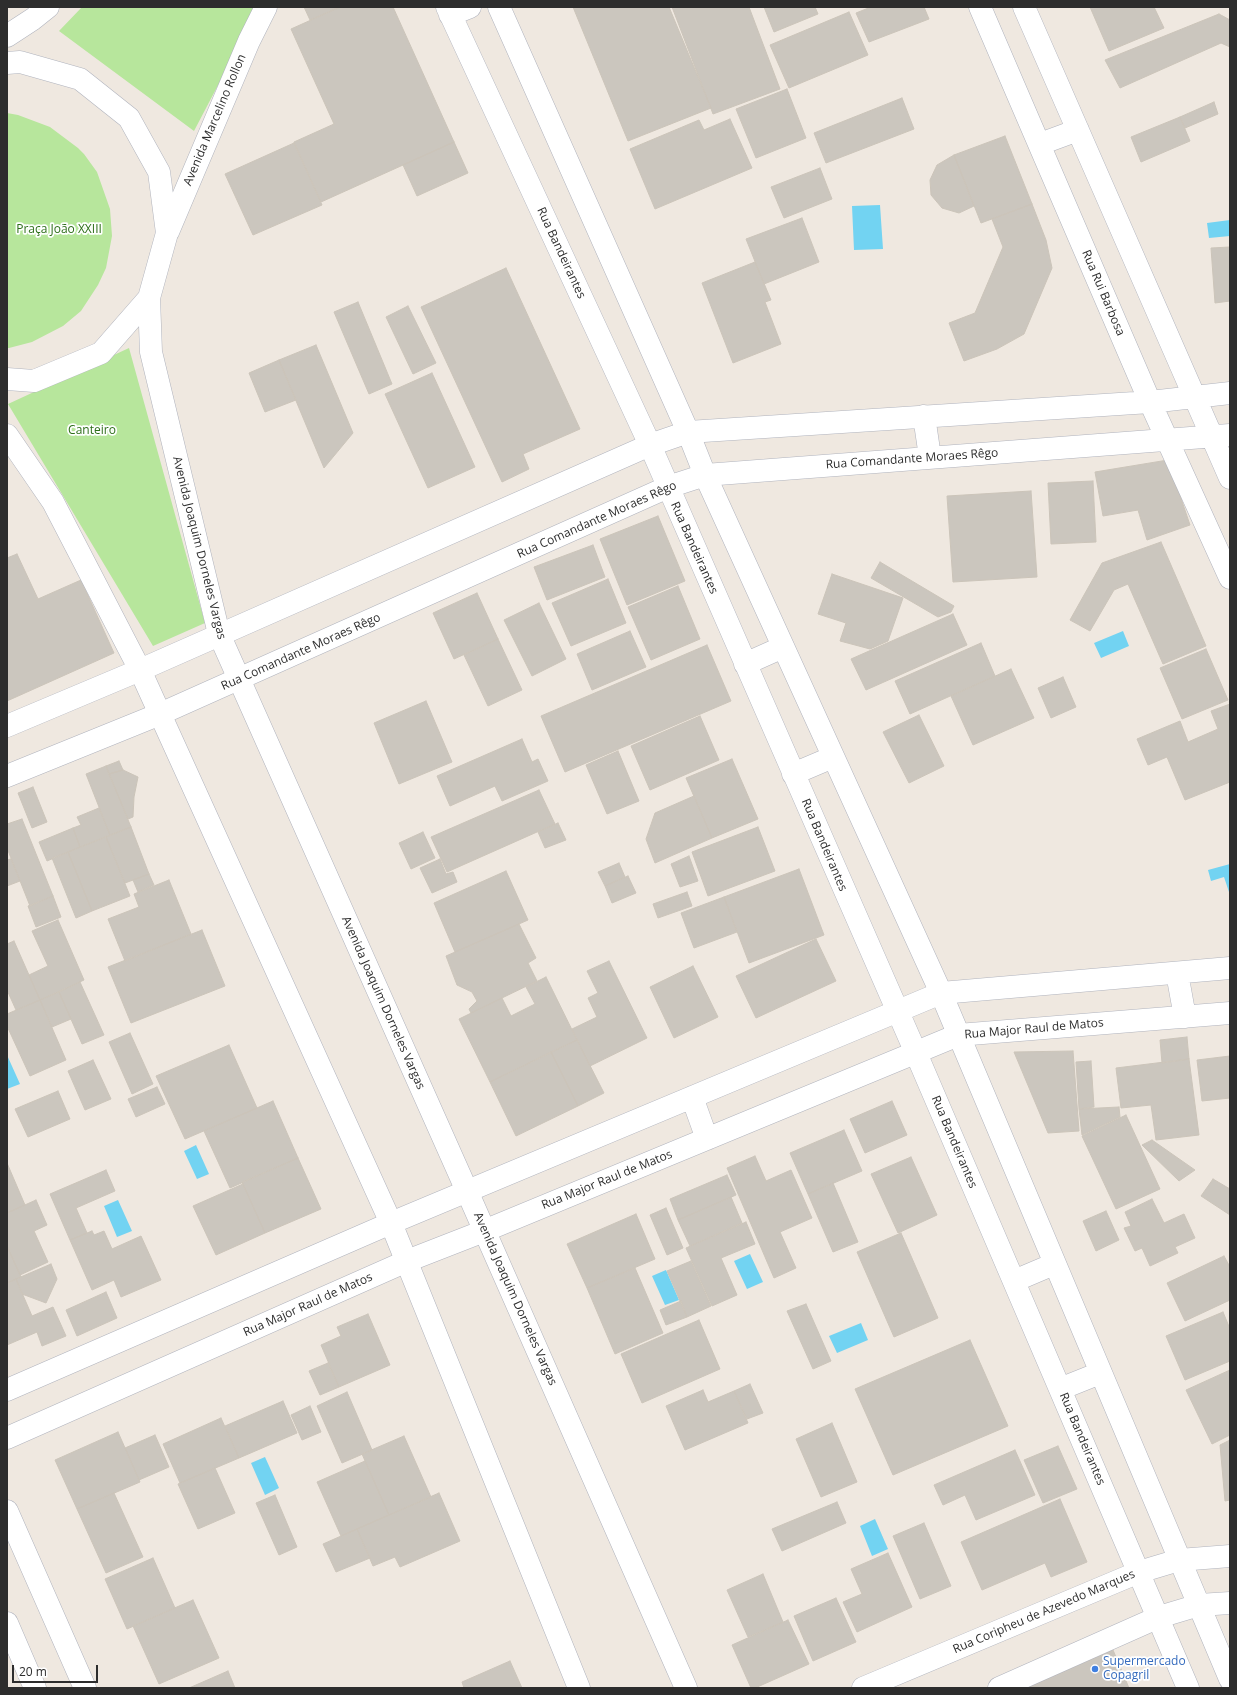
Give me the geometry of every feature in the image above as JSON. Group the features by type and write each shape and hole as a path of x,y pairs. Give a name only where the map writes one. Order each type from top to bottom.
{"street":[{"path":"7,36 48,7"},
{"name":"Avenida Marcelino Rollon","path":"167,234 249,41 266,7"},
{"path":"448,11 470,7"},
{"path":"498,7 688,432 705,474 941,994 1230,1679"},
{"name":"Rua Rui Barbosa","path":"980,7 1150,402 1230,578"},
{"path":"1024,7 1193,396 1220,435 1230,478"},
{"name":"Rua Bandeirantes","path":"448,11 650,445 896,1011 916,1053 1159,1617 1188,1688"},
{"path":"7,63 20,62 80,79 129,118 159,172 167,234 149,298 101,353 34,381 7,379"},
{"path":"1040,144 1078,130"},
{"name":"Avenida Joaquim Dorneles Vargas","path":"149,298 151,352 219,634 686,1688"},
{"path":"7,726 140,670 650,445 688,432 1150,402 1230,393"},
{"path":"924,416 930,458"},
{"path":"7,435 53,502 140,670 391,1223 579,1688"},
{"name":"Rua Comandante Moraes Rêgo","path":"7,776 160,714 239,680 668,488 705,474 1220,435"},
{"path":"745,664 783,647"},
{"path":"793,774 833,757"},
{"path":"7,1390 391,1223 896,1011 941,994 1230,968"},
{"path":"1177,973 1185,1017"},
{"name":"Rua Major Raul de Matos","path":"7,1438 407,1261 484,1231 958,1035 1230,1013"},
{"path":"692,1097 707,1139"},
{"path":"1014,1281 1054,1264"},
{"path":"1060,1389 1100,1373"},
{"path":"7,1510 85,1688"},
{"name":"Rua Coripheu de Azevedo Marques","path":"862,1688 1139,1572 1179,1560 1230,1556"},
{"path":"998,1688 1159,1617 1198,1605 1230,1603"},
{"path":"7,1624 35,1688"}],"green space":[{"path":"82,7 259,7 194,131 59,31"},
{"name":"Praça João XXIII","path":"7,113 18,115 50,127 84,154 97,172 110,209 112,236 106,268 98,285 81,311 63,326 32,342 9,348 7,348"},
{"name":"Canteiro","path":"129,348 205,623 153,646 8,404"}],"water":[{"path":"880,205 883,249 854,250 852,206"},
{"path":"1230,220 1230,236 1209,238 1207,223"},
{"path":"1123,631 1129,646 1101,658 1094,643"},
{"path":"1230,864 1230,895 1224,877 1211,881 1208,870"},
{"path":"7,1055 20,1084 7,1089"},
{"path":"196,1145 209,1174 197,1179 184,1151"},
{"path":"118,1200 132,1231 117,1237 104,1206"},
{"path":"750,1254 763,1282 747,1289 734,1261"},
{"path":"666,1270 679,1300 665,1305 652,1276"},
{"path":"861,1323 868,1340 837,1353 829,1336"},
{"path":"265,1457 279,1488 265,1495 251,1463"},
{"path":"875,1519 888,1549 872,1556 860,1526"}],"building":[{"path":"304,7 340,7 310,20"},
{"path":"340,7 393,7 454,142 321,202 294,142 334,124 291,29"},
{"path":"573,7 669,7 711,108 628,141"},
{"path":"672,7 749,7 780,89 713,114"},
{"path":"764,7 815,7 818,14 774,32"},
{"path":"871,7 924,7 929,19 869,42 856,13"},
{"path":"1090,7 1154,7 1164,28 1109,51"},
{"path":"849,12 868,55 789,88 770,45"},
{"path":"1219,14 1230,20 1230,47 1221,43 1120,88 1105,60"},
{"path":"787,89 806,138 756,158 736,109"},
{"path":"902,98 914,129 826,163 814,133"},
{"path":"1214,102 1218,114 1185,128 1180,117"},
{"path":"1180,117 1190,141 1141,162 1131,137"},
{"path":"730,119 752,168 655,209 630,149 699,120 704,130"},
{"path":"1005,136 1032,204 981,223 954,155"},
{"path":"454,142 468,173 417,196 403,165"},
{"path":"294,143 322,205 253,235 225,174"},
{"path":"954,155 974,206 959,213 942,208 931,195 930,180 937,165"},
{"path":"820,168 832,199 784,218 771,187"},
{"path":"1032,204 1046,240 1052,268 1024,334 997,349 964,361 949,323 975,313 1003,247 992,219"},
{"path":"802,218 819,262 764,284 746,239"},
{"path":"1230,247 1230,301 1215,303 1211,248"},
{"path":"755,262 771,300 765,302 781,344 733,363 702,283"},
{"path":"506,268 580,429 523,454 529,469 502,482 421,307"},
{"path":"358,302 392,384 369,394 334,312"},
{"path":"408,306 436,363 413,374 386,317"},
{"path":"316,345 353,433 324,468 279,360"},
{"path":"279,360 296,400 265,412 249,373"},
{"path":"432,373 475,467 428,488 385,394"},
{"path":"1168,460 1190,525 1147,540 1138,510 1103,516 1095,472"},
{"path":"1093,481 1096,542 1051,544 1048,483"},
{"path":"1031,491 1037,577 953,582 947,496"},
{"path":"658,516 685,581 627,605 600,539"},
{"path":"1161,542 1206,646 1163,664 1128,584 1114,590 1090,631 1070,620 1102,563"},
{"path":"593,545 605,577 547,600 534,567"},
{"path":"17,554 38,599 81,580 114,653 7,701 7,558"},
{"path":"880,562 954,606 951,612 938,617 871,578"},
{"path":"832,574 903,598 888,641 870,649 840,641 846,623 818,614"},
{"path":"608,579 626,623 571,646 552,603"},
{"path":"678,586 700,639 651,660 628,607"},
{"path":"477,593 498,639 454,659 433,613"},
{"path":"539,603 566,659 532,676 504,620"},
{"path":"953,614 967,645 866,690 851,659"},
{"path":"630,631 646,667 592,690 577,654"},
{"path":"498,639 522,690 488,706 464,655"},
{"path":"981,643 995,676 910,714 895,681"},
{"path":"707,645 731,701 565,772 541,716"},
{"path":"1206,649 1228,700 1182,719 1160,668"},
{"path":"1011,669 1034,718 973,745 951,696"},
{"path":"1063,677 1076,707 1051,718 1038,688"},
{"path":"426,701 452,762 399,784 374,723"},
{"path":"1230,704 1230,782 1185,800 1167,757 1148,765 1137,739 1180,721 1188,742 1218,729 1211,711"},
{"path":"919,715 944,766 909,783 883,732"},
{"path":"700,716 719,760 650,790 631,746"},
{"path":"522,739 532,762 538,759 548,781 502,801 495,786 450,806 437,776"},
{"path":"618,751 639,801 607,814 586,765"},
{"path":"732,759 758,819 712,838 686,778"},
{"path":"119,761 123,770 109,774 106,766"},
{"path":"106,766 131,827 110,835 86,774"},
{"path":"123,770 138,777 134,797 133,817 128,819 109,774"},
{"path":"33,787 47,822 32,828 18,793"},
{"path":"539,790 555,824 447,872 431,837"},
{"path":"694,796 712,838 655,863 646,839 655,813"},
{"path":"99,808 110,835 80,847 73,828 81,825 77,817"},
{"path":"22,819 53,896 30,906 7,848 7,824"},
{"path":"558,823 566,840 545,848 538,832"},
{"path":"131,827 149,874 125,883 106,837"},
{"path":"758,827 775,871 708,896 692,852"},
{"path":"73,828 80,847 47,861 39,842"},
{"path":"423,832 435,858 411,869 399,843"},
{"path":"106,837 130,896 92,911 68,852"},
{"path":"68,852 92,911 76,918 52,858"},
{"path":"689,856 698,881 680,887 671,864"},
{"path":"11,859 20,881 7,886 7,860"},
{"path":"440,859 446,874 453,872 457,882 432,893 420,868"},
{"path":"619,863 625,877 605,886 598,872"},
{"path":"799,869 824,935 749,963 724,897"},
{"path":"506,871 528,920 455,952 434,903"},
{"path":"149,874 154,885 138,892 133,880"},
{"path":"628,876 636,893 612,903 605,886"},
{"path":"169,880 191,934 125,961 108,919 139,907 134,894"},
{"path":"687,892 692,906 658,918 653,904"},
{"path":"53,896 61,917 36,927 28,906"},
{"path":"724,897 737,932 694,948 681,913"},
{"path":"58,920 84,980 40,1000 29,975 48,966 32,931"},
{"path":"519,924 536,958 528,963 537,981 471,1013 469,1009 477,1001 472,992 457,985 446,956"},
{"path":"202,930 225,986 131,1023 108,967"},
{"path":"816,939 836,981 756,1018 736,976"},
{"path":"14,941 40,1000 16,1010 7,990 7,944"},
{"path":"609,961 647,1038 590,1066 572,1029 597,1017 588,998 598,993 587,971"},
{"path":"693,966 718,1017 674,1038 650,987"},
{"path":"546,977 577,1040 490,1082 459,1019 502,998 511,1016 535,1004 526,987"},
{"path":"80,982 104,1035 82,1044 59,992"},
{"path":"59,992 71,1019 52,1027 40,1000"},
{"path":"40,1000 66,1060 30,1076 7,1026 7,1014"},
{"path":"130,1033 153,1084 132,1094 109,1042"},
{"path":"1187,1037 1189,1059 1162,1063 1160,1040"},
{"path":"577,1040 604,1093 578,1106 551,1052"},
{"path":"229,1045 257,1108 185,1139 156,1076"},
{"path":"1073,1051 1079,1131 1048,1133 1014,1052"},
{"path":"551,1052 578,1106 516,1136 490,1082"},
{"path":"1230,1056 1230,1098 1202,1101 1197,1060"},
{"path":"1189,1059 1199,1135 1156,1140 1151,1105 1121,1108 1116,1068"},
{"path":"93,1060 111,1099 85,1110 68,1071"},
{"path":"1091,1061 1094,1107 1079,1109 1076,1062"},
{"path":"157,1087 165,1104 136,1117 128,1099"},
{"path":"58,1091 70,1119 28,1137 15,1109"},
{"path":"273,1101 298,1158 230,1188 204,1131"},
{"path":"892,1101 907,1135 865,1153 850,1119"},
{"path":"1119,1107 1120,1117 1082,1135 1079,1109"},
{"path":"1126,1115 1160,1189 1116,1209 1082,1136"},
{"path":"844,1130 862,1171 808,1194 790,1153"},
{"path":"1152,1140 1195,1170 1179,1181 1142,1145"},
{"path":"755,1156 766,1181 791,1170 812,1218 780,1232 796,1268 774,1278 727,1168"},
{"path":"911,1157 937,1215 898,1233 871,1174"},
{"path":"298,1158 321,1209 265,1233 242,1182"},
{"path":"7,1163 25,1205 7,1213"},
{"path":"106,1170 115,1191 76,1208 87,1233 70,1240 50,1194"},
{"path":"727,1175 736,1195 678,1220 670,1199"},
{"path":"1213,1179 1230,1189 1230,1215 1201,1196"},
{"path":"833,1183 858,1242 833,1252 808,1194"},
{"path":"243,1184 265,1233 216,1255 193,1206"},
{"path":"731,1197 742,1223 690,1246 678,1220"},
{"path":"1152,1199 1164,1223 1184,1214 1195,1238 1175,1247 1178,1253 1150,1266 1142,1248 1135,1251 1124,1228 1131,1226 1125,1212"},
{"path":"36,1200 47,1225 34,1231 48,1262 20,1275 7,1246 7,1213"},
{"path":"666,1208 683,1248 667,1255 650,1215"},
{"path":"1106,1211 1119,1240 1096,1251 1083,1221"},
{"path":"636,1214 655,1259 587,1288 567,1244"},
{"path":"746,1222 755,1244 721,1258 737,1295 712,1306 686,1248"},
{"path":"92,1231 94,1235 104,1231 112,1249 141,1236 161,1280 121,1297 114,1280 92,1290 70,1240"},
{"path":"901,1233 938,1318 894,1337 857,1252"},
{"path":"7,1246 21,1277 7,1283"},
{"path":"1224,1256 1230,1267 1230,1300 1185,1321 1167,1283"},
{"path":"691,1261 711,1306 687,1317 667,1271"},
{"path":"51,1264 57,1279 46,1303 22,1294 16,1279"},
{"path":"635,1268 663,1333 615,1354 587,1288"},
{"path":"16,1279 32,1316 53,1307 66,1336 42,1346 37,1332 7,1345 7,1283"},
{"path":"106,1292 117,1318 77,1336 66,1310"},
{"path":"681,1301 687,1317 666,1325 660,1310"},
{"path":"806,1304 831,1361 813,1369 787,1311"},
{"path":"1223,1312 1230,1329 1230,1361 1185,1380 1166,1336"},
{"path":"368,1314 390,1365 339,1387 321,1345 341,1336 337,1327"},
{"path":"699,1320 720,1369 642,1403 621,1354"},
{"path":"970,1340 1008,1426 893,1475 855,1389"},
{"path":"328,1363 339,1387 320,1395 309,1371"},
{"path":"1230,1370 1230,1435 1212,1444 1186,1390"},
{"path":"750,1384 763,1413 747,1419 734,1391"},
{"path":"703,1390 708,1402 734,1391 748,1423 685,1450 666,1406"},
{"path":"347,1392 372,1450 342,1463 317,1406"},
{"path":"283,1401 297,1433 239,1458 225,1426"},
{"path":"310,1406 321,1432 302,1440 291,1415"},
{"path":"221,1418 239,1458 180,1483 163,1444"},
{"path":"832,1423 857,1482 821,1497 796,1439"},
{"path":"118,1432 140,1482 77,1509 55,1460"},
{"path":"155,1435 169,1467 139,1480 125,1448"},
{"path":"404,1436 431,1497 389,1515 362,1454"},
{"path":"1230,1440 1230,1500 1225,1501 1220,1445"},
{"path":"1058,1446 1077,1489 1043,1503 1024,1460"},
{"path":"1015,1450 1035,1495 976,1520 965,1495 943,1505 934,1485"},
{"path":"365,1461 389,1515 341,1536 317,1482"},
{"path":"215,1468 235,1513 198,1529 178,1484"},
{"path":"114,1493 143,1557 106,1573 77,1509"},
{"path":"439,1493 460,1541 400,1567 395,1557 373,1566 357,1529"},
{"path":"275,1495 297,1547 279,1555 256,1503"},
{"path":"1060,1499 1087,1562 1051,1577 1045,1563 982,1590 961,1542"},
{"path":"837,1502 846,1523 782,1551 772,1529"},
{"path":"924,1523 951,1586 920,1599 893,1536"},
{"path":"357,1529 370,1558 336,1572 323,1544"},
{"path":"888,1553 912,1607 857,1632 843,1602 862,1594 851,1569"},
{"path":"153,1558 175,1608 127,1629 105,1579"},
{"path":"763,1574 783,1622 748,1637 727,1590"},
{"path":"836,1598 856,1642 813,1661 794,1616"},
{"path":"193,1600 219,1658 159,1684 133,1626"},
{"path":"788,1620 809,1664 755,1688 751,1688 732,1645"},
{"name":"Supermercado Copagril","path":"1113,1650 1129,1688 1025,1688"},
{"path":"510,1661 522,1688 464,1688 462,1682"},
{"path":"228,1671 235,1688 189,1688"}],"place":[{"name":"Supermercado Copagril","path":"1095,1669"}]}
